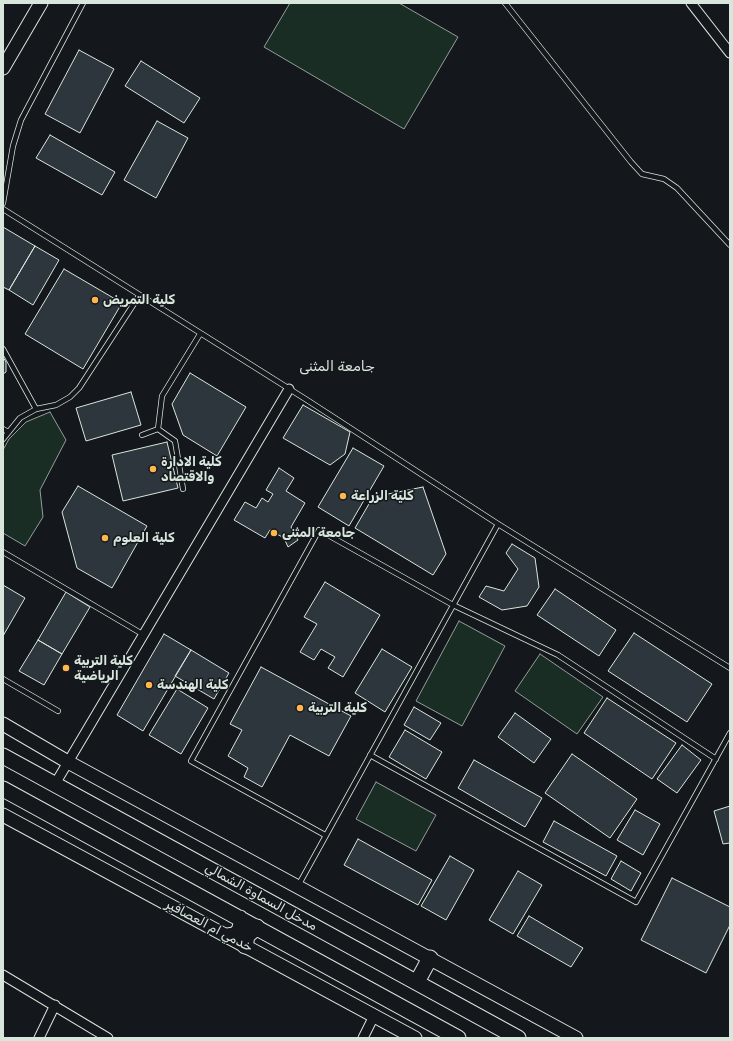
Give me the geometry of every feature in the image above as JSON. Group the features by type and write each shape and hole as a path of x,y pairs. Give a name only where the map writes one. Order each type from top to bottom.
{"highway":[{"name":"مدخل السماوة الشمالي","path":"3,756 518,1038"},
{"path":"3,789 458,1038"},
{"path":"238,940 241,927 240,918"},
{"path":"238,940 257,927"},
{"path":"417,982 430,958"}],"main road":[{"path":"3,52 32,3"},
{"path":"3,68 41,3"},
{"path":"3,724 68,762 576,1038"},
{"name":"خدمي ام العصافير","path":"3,815 238,940 414,1038"}],"street":[{"path":"690,3 730,53"},
{"path":"55,784 289,389"},
{"path":"3,976 55,1005 108,1038"},
{"path":"39,1038 55,1005"},
{"path":"363,1038 374,1016"}],"lane":[{"path":"3,203 13,146 21,120 83,3"},
{"path":"505,3 642,174 664,178 677,188 730,245"},
{"path":"3,209 289,389 498,524 730,668"},
{"path":"3,439 20,418 36,409 56,405 70,397 79,388 139,296"},
{"path":"158,429 162,396 200,334"},
{"path":"3,349 36,409"},
{"path":"3,429 8,432"},
{"path":"142,435 158,429"},
{"path":"158,429 175,441 182,489"},
{"path":"298,886 498,524"},
{"path":"325,835 191,761 319,530 453,605 558,654 716,759"},
{"path":"3,552 144,635"},
{"path":"3,679 58,710"},
{"path":"370,754 636,902 730,734"}],"green space":[{"path":"290,3 399,3 458,37 404,129 264,47"},
{"path":"50,412 66,440 40,490 43,517 25,546 3,533 3,450 9,439 26,422"},
{"path":"459,621 505,646 462,726 416,701"},
{"path":"540,654 603,697 577,734 515,691"},
{"path":"376,782 436,815 416,851 356,819"}],"building":[{"path":"79,50 114,69 80,133 45,114"},
{"path":"141,61 200,98 184,123 125,86"},
{"path":"157,121 188,138 156,198 124,180"},
{"path":"50,135 115,172 102,195 36,158"},
{"path":"3,227 35,246 9,290 3,287"},
{"path":"35,246 59,260 33,305 9,290"},
{"path":"64,269 122,303 83,369 25,334"},
{"path":"3,357 6,362 6,372 3,374"},
{"path":"190,373 246,407 217,456 183,435 172,404"},
{"path":"131,392 141,425 86,441 76,408"},
{"path":"303,405 350,432 345,454 330,465 283,438"},
{"path":"167,442 178,488 123,501 112,455"},
{"path":"353,448 384,466 349,526 318,507"},
{"path":"279,468 294,478 286,491 305,503 291,527 298,540 288,547 284,538 270,530 265,538 234,520 245,502 256,508 262,498 268,502 273,494 266,490"},
{"path":"78,486 147,526 112,588 77,568 62,512"},
{"path":"423,487 446,554 433,575 355,528 373,497"},
{"path":"512,544 535,558 539,587 527,606 502,610 479,597 486,586 504,591 518,569 506,553"},
{"path":"325,582 380,615 343,677 328,668 335,657 321,649 314,660 300,652 317,624 304,617"},
{"path":"3,585 25,598 3,636"},
{"path":"555,589 616,630 599,656 537,615"},
{"path":"66,592 90,607 62,654 38,640"},
{"path":"634,633 712,684 687,722 608,671"},
{"path":"164,634 191,650 143,731 117,715"},
{"path":"38,640 62,654 44,685 19,671"},
{"path":"382,649 412,667 385,712 355,693"},
{"path":"191,650 229,673 214,699 175,676"},
{"path":"261,667 351,716 329,756 290,735 262,787 244,777 248,768 228,756 242,730 230,724"},
{"path":"177,689 208,708 181,754 149,735"},
{"path":"607,698 676,743 652,779 584,733"},
{"path":"414,707 441,723 430,740 404,725"},
{"path":"515,713 551,739 534,763 498,737"},
{"path":"405,730 442,752 426,779 389,757"},
{"path":"682,745 701,760 677,793 657,779"},
{"path":"572,754 637,799 610,838 545,793"},
{"path":"474,760 542,798 525,827 458,788"},
{"path":"730,806 730,843 723,844 714,811"},
{"path":"635,810 660,824 643,855 617,840"},
{"path":"554,821 617,856 606,876 543,842"},
{"path":"358,839 432,880 418,905 344,865"},
{"path":"450,856 474,870 446,920 421,906"},
{"path":"621,861 641,873 631,891 611,879"},
{"path":"518,871 542,885 513,934 489,920"},
{"path":"672,878 730,907 730,925 706,973 641,940"},
{"path":"529,916 583,948 571,967 517,936"}],"place":[{"name":"كلية التمريض","path":"95,300"},
{"name":"كلية الادارة والاقتصاد","path":"153,469"},
{"name":"كلية الزراعة","path":"343,496"},
{"name":"جامعة المثنى","path":"274,533"},
{"name":"كلية العلوم","path":"105,538"},
{"name":"كلية التربية الرياضية","path":"66,668"},
{"name":"كلية الهندسة","path":"149,685"},
{"name":"كلية التربية","path":"300,708"}],"district":[{"name":"جامعة المثنى","path":"337,367"}]}
